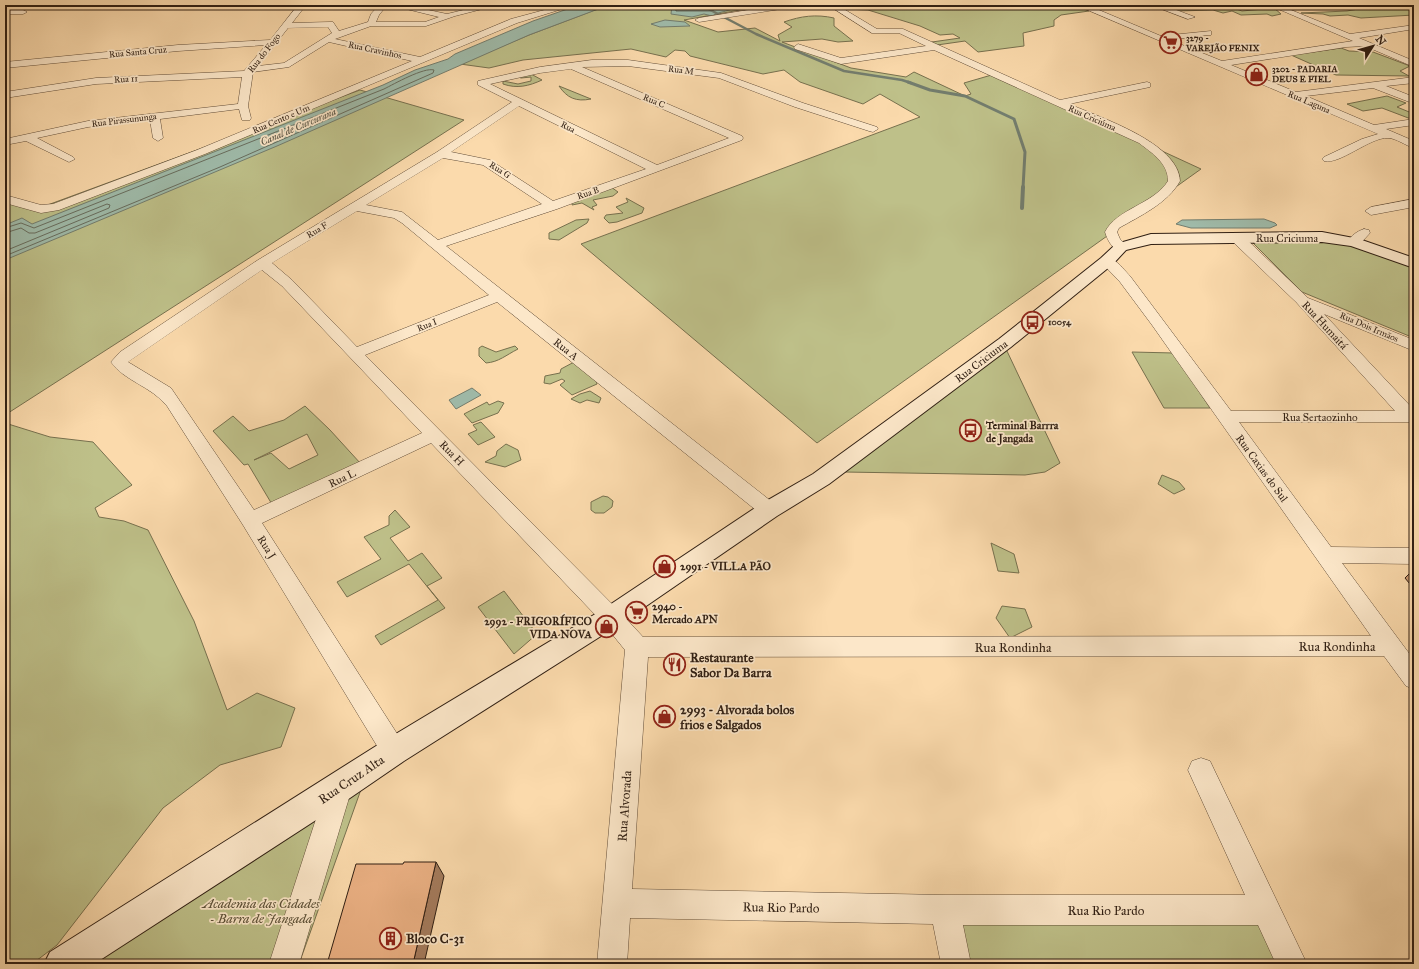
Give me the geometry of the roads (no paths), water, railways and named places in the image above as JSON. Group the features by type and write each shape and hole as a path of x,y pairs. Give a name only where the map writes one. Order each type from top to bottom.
{"main road":[{"name":"Rua Criciuma","path":"641,597 769,510 821,479 975,365 1106,261 1121,247 1151,239 1359,237 1414,264"},
{"name":"Rua Cruz Alta","path":"62,964 339,788 394,751 641,597"}],"street":[{"name":"Rua do Fogo","path":"249,132 244,106 249,72 302,5"},
{"path":"371,24 375,14 383,5"},
{"path":"394,5 468,19"},
{"path":"286,26 331,21 337,34 371,24 426,24 448,16 494,5"},
{"name":"Rua Cento e Um","path":"5,199 45,209 55,207 201,152 514,21 571,5"},
{"path":"699,20 794,5"},
{"name":"Rua Criciúma","path":"832,5 875,31 900,31 1143,141 1160,154 1174,175 1172,185 1156,200 1114,226 1111,232 1114,240 1121,247"},
{"name":"Rua Laguna","path":"1080,5 1414,145"},
{"path":"1155,5 1191,17"},
{"path":"1277,6 1323,5"},
{"path":"1277,6 1414,64"},
{"path":"5,12 23,12"},
{"path":"489,23 503,26"},
{"path":"1350,37 1414,27"},
{"name":"Rua Laguna","path":"1161,38 1208,32"},
{"name":"Rua 11","path":"5,95 103,81 249,72 286,66 337,34"},
{"name":"Rua Cravinhos","path":"329,40 421,60"},
{"name":"Rua Santa Cruz","path":"5,65 144,51 272,42"},
{"path":"1221,64 1346,44 1365,44"},
{"path":"798,47 841,61 935,47"},
{"name":"Rua M","path":"482,83 570,65 610,62 710,74 873,129"},
{"name":"Rua C","path":"570,65 738,138"},
{"path":"1293,95 1414,80"},
{"name":"Rua","path":"482,83 656,169"},
{"path":"1374,85 1413,100"},
{"path":"1059,103 1147,86"},
{"name":"Rua F","path":"119,362 126,355 263,263 441,154 518,102"},
{"name":"Rua Pirassununga","path":"5,142 88,124 244,106"},
{"path":"155,116 158,138"},
{"path":"1373,128 1414,122"},
{"path":"1328,159 1366,141 1386,134"},
{"path":"27,137 69,159"},
{"name":"Rua B","path":"436,245 552,206 738,138"},
{"name":"Rua G","path":"441,154 486,162 552,206"},
{"path":"1371,211 1414,203"},
{"name":"Rua A","path":"355,207 398,215 769,510"},
{"name":"Rua Humaitá","path":"1237,238 1301,300 1412,416"},
{"name":"Rua Caxias do Sul","path":"1106,261 1142,301 1324,556 1414,679"},
{"name":"Rua H","path":"263,263 287,283 354,354 611,617 637,647"},
{"name":"Rua I","path":"354,354 499,296"},
{"name":"Rua Dois Irmãos","path":"1301,300 1414,346"},
{"name":"Rua J","path":"119,362 123,367 165,392 250,520 394,751"},
{"name":"Rua Sertaozinho","path":"1225,417 1412,416"},
{"name":"Rua L","path":"250,520 434,435"},
{"path":"1324,556 1414,556"},
{"name":"Rua Rondinha","path":"637,647 1389,646"},
{"name":"Rua Alvorada","path":"612,964 637,647"},
{"path":"1201,770 1292,964"},
{"path":"284,964 339,788"},
{"name":"Rua Rio Pardo","path":"617,904 945,910 1267,910"},
{"path":"945,910 956,964"}],"water":[{"name":"Canal de Curcurana","path":"579,5 609,5 529,35 277,146 5,260 5,225 22,218 32,224 383,85 415,70 448,59 455,54 533,21"},
{"path":"672,5 737,5 734,8 712,16 704,14 692,17 671,14"},
{"path":"665,20 685,22 690,26 660,27 651,24"},
{"path":"1264,219 1277,225 1270,228 1191,228 1176,224 1182,220"},
{"path":"472,388 481,395 456,409 449,400"}],"waterway":[{"path":"701,5 756,34 844,71 908,82"},
{"path":"908,82 930,90 965,96 1014,119 1025,152 1023,188"},
{"path":"1022,208 1023,187"}],"place":[{"name":"3279 - VAREJÃO FENIX","path":"1170,43"},
{"name":"3202 - PADARIA DEUS E FIEL","path":"1256,74"},
{"name":"10054","path":"1032,322"},
{"name":"Terminal Barrra de Jangada","path":"970,431"},
{"name":"2991 - VILLA PÃO","path":"665,566"},
{"name":"2940 - Mercado APN","path":"637,612"},
{"name":"2992 - FRIGORÍFICO VIDA NOVA","path":"607,627"},
{"name":"Restaurante Sabor Da Barra","path":"674,664"},
{"name":"2993 - Alvorada bolos frios e Salgados","path":"665,716"},
{"name":"Bloco C-31","path":"390,938"}],"park label":[{"name":"Academia das Cidades - Barra de Jangada","path":"261,910"}]}
